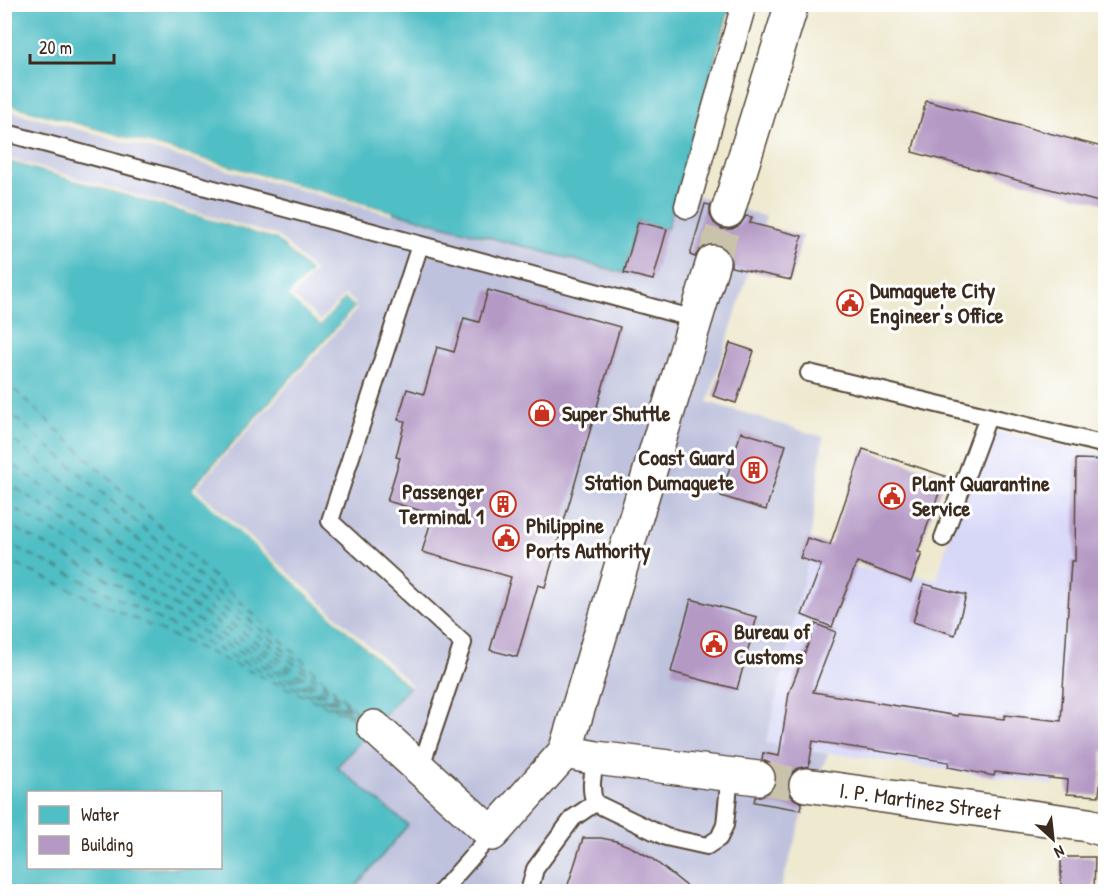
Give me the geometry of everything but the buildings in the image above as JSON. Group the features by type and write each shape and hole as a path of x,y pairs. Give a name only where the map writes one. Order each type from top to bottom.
{"highway":[{"path":"728,211 792,4"},
{"path":"374,727 492,834 580,755 695,319 713,262"},
{"path":"580,755 744,776"},
{"name":"I. P. Martinez Street","path":"806,784 1106,830"}],"street":[{"path":"687,206 744,4"}],"lane":[{"path":"14,135 695,319"},
{"path":"420,245 330,521 463,643 420,769"},
{"path":"809,373 1106,445"},
{"path":"943,538 988,417"},
{"path":"580,755 591,782 595,803 666,837 707,846 719,838 744,776"},
{"path":"530,891 535,869 560,835 573,818 595,803"},
{"path":"441,891 492,834"}],"shaded area":[{"path":"5,104 393,212 624,272 638,222 667,229 677,189 766,217 708,402 823,437 808,561 766,743 828,754 803,813 780,891 352,891 408,825 337,768 192,489 320,325 288,296 277,239 5,160"},
{"path":"979,428 1105,454 1105,752 1056,749 1054,785 766,744 808,561 937,579"}],"water":[{"path":"5,5 730,5 667,229 638,222 624,273 393,212 5,104"},
{"path":"4,160 277,239 311,273 289,296 320,325 345,298 355,307 192,488 409,687 337,767 408,825 352,891 5,891"}],"pier":[{"path":"5,104 393,212 392,215 4,109"},
{"path":"4,157 278,236 314,271 293,296 320,321 344,295 356,304 355,307 345,298 320,325 288,296 311,272 277,239 5,160"},
{"path":"355,307 357,309 196,488 412,685 409,687 192,489"}],"ferry route":[{"path":"4,380 362,716"},
{"path":"4,408 355,711"},
{"path":"4,433 361,717"},
{"path":"4,458 353,713"},
{"path":"4,480 360,718"},
{"path":"4,502 352,714"},
{"path":"4,522 360,719"},
{"path":"4,541 351,716"},
{"path":"4,559 359,721"}],"tunnel":[{"path":"713,262 728,211"},
{"path":"758,778 806,785"}],"place":[{"name":"Dumaguete City Engineer's Office","path":"850,303"},
{"name":"Super Shuttle","path":"542,413"},
{"name":"Coast Guard Station Dumaguete","path":"754,470"},
{"name":"Plant Quarantine Service","path":"892,496"},
{"name":"Passenger Terminal 1","path":"503,504"},
{"name":"Philippine Ports Authority","path":"506,538"},
{"name":"Bureau of Customs","path":"714,644"}]}
